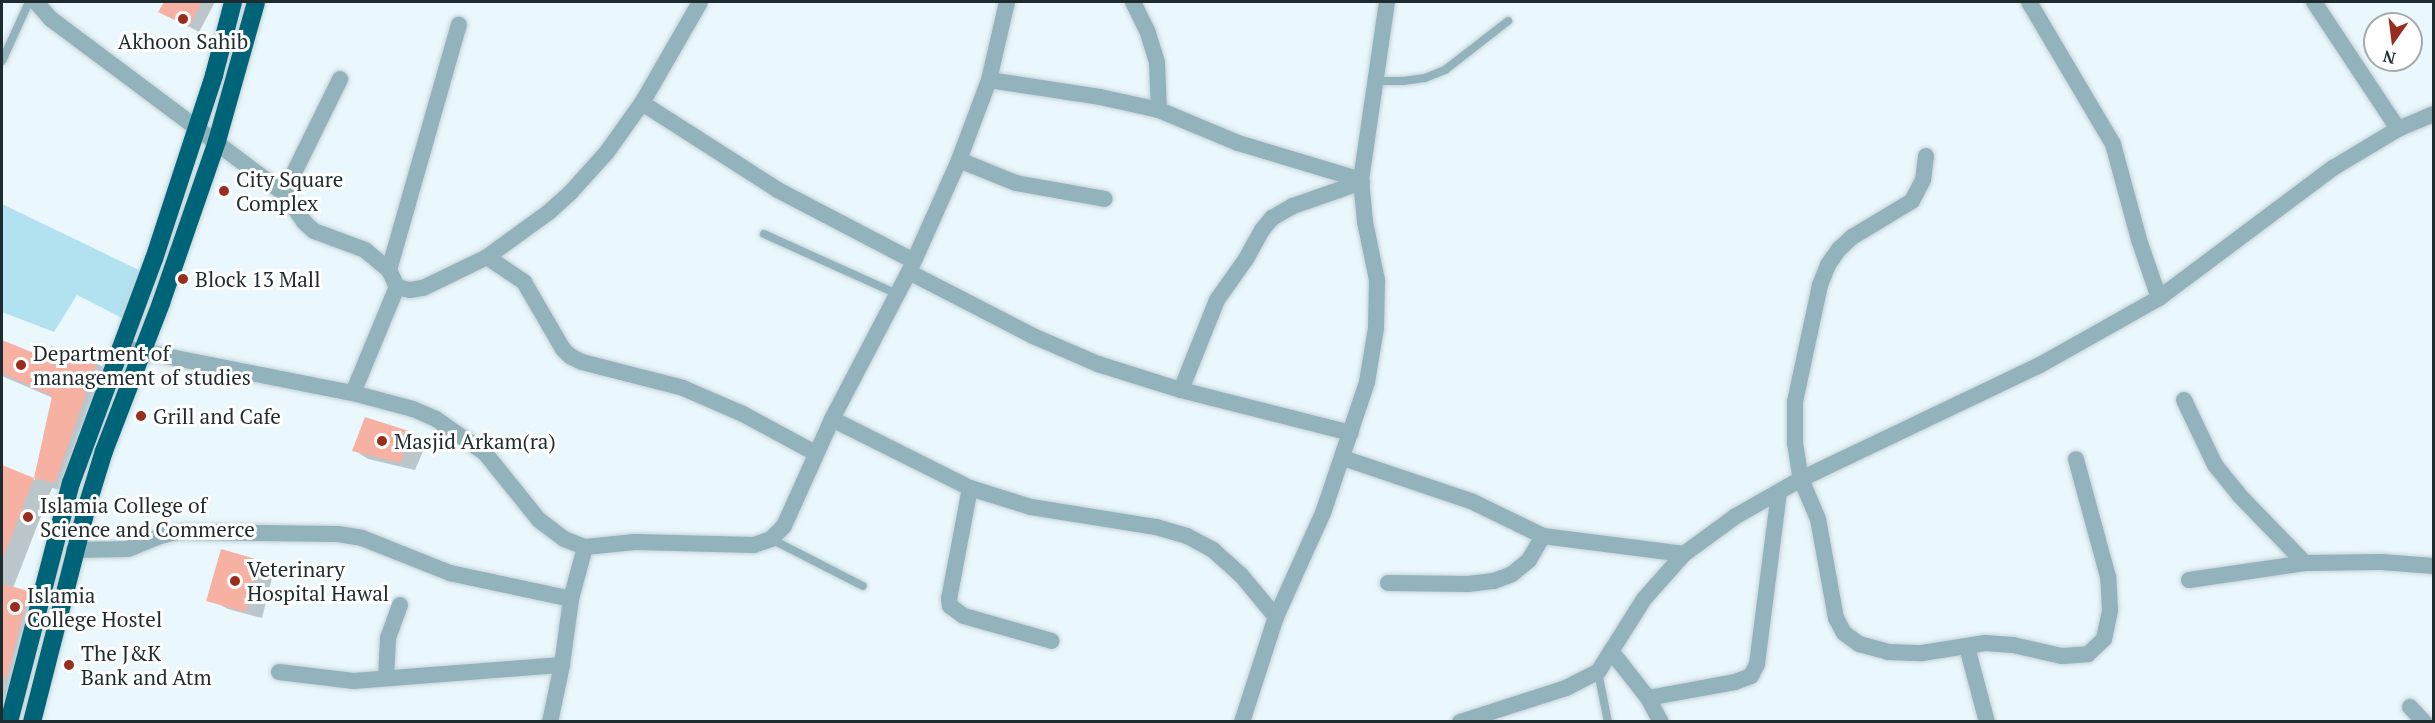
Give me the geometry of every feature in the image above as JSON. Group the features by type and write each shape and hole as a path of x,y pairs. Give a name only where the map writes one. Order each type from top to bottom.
{"highway":[{"path":"9,722 70,483 154,260 198,126 233,2"},
{"path":"32,722 74,550 104,451 217,141 256,2"}],"street":[{"path":"36,2 51,19 198,126 285,193 304,222 314,231 365,250 389,270 397,287 353,393"},
{"path":"397,287 410,290 423,288 487,257 549,212 571,192 607,152 642,104 700,2"},
{"path":"120,347 353,393 413,409 464,436 501,470 539,520 564,539 585,547 635,542 754,544 771,539 784,526 815,453 911,266 959,160 989,80 1007,2"},
{"path":"1133,2 1148,33 1157,63 1159,110"},
{"path":"1242,722 1276,617 1323,513 1367,382 1376,328 1377,280 1365,222 1361,181 1387,2"},
{"path":"2029,2 2114,144 2139,240 2159,298"},
{"path":"2314,2 2398,129"},
{"path":"389,270 459,25"},
{"path":"285,193 340,79"},
{"path":"989,80 1100,97 1159,110 1238,143 1361,181"},
{"path":"642,104 778,190 1033,336 1098,364 1180,390 1351,433"},
{"path":"1460,722 1566,688 1598,672 1644,599 1684,554 1736,516 1801,479 2038,366 2159,298 2333,168 2398,129 2433,114"},
{"path":"1926,156 1923,180 1912,201 1852,237 1839,249 1828,265 1820,285 1795,402 1796,442 1801,479 1818,519 1836,618 1844,633 1859,644 1888,652 1922,653 1985,643 2013,645 2062,656 2088,654 2104,639 2110,610 2108,577 2076,459"},
{"path":"959,160 1016,183 1105,199"},
{"path":"1180,390 1217,300 1272,218 1293,206 1361,181"},
{"path":"487,257 524,282 558,342 570,356 582,362 684,388 743,414 815,453"},
{"path":"2184,400 2215,465 2239,495 2305,563"},
{"path":"832,419 970,488 1031,507 1156,527 1187,536 1213,550 1241,575 1276,617"},
{"path":"1343,458 1470,501 1543,536 1684,554"},
{"path":"970,488 949,599 951,606 964,616 1052,641"},
{"path":"1648,698 1736,682 1751,676 1757,664 1779,493"},
{"path":"74,550 128,549 160,536 178,532 338,534 362,538 450,573 571,599"},
{"path":"1388,583 1468,584 1494,581 1512,574 1529,560 1543,536"},
{"path":"550,722 562,665 571,599 585,547"},
{"path":"2189,580 2305,563 2381,562 2433,566"},
{"path":"386,677 388,638 400,605"},
{"path":"1967,647 1987,722"},
{"path":"1611,651 1648,698 1660,722"},
{"path":"279,672 338,681 562,665"},
{"path":"2410,707 2424,722"}],"lane":[{"path":"2,61 29,2"},
{"path":"1376,81 1425,78 1444,70 1508,21"},
{"path":"764,234 897,294"},
{"path":"771,539 862,586"},
{"path":"1598,672 1608,722"}],"shaded area":[{"path":"2,204 141,271 124,319 77,295 54,332 2,312"}],"building":[{"name":"Akhoon Sahib","path":"164,2 202,2 189,27 158,12"},
{"path":"2,340 46,358 51,346 97,362 55,483 34,478 52,396 2,373"},
{"name":"Masjid Arkam(ra)","path":"365,417 412,432 400,463 352,451"},
{"path":"2,465 34,478 3,558 2,558"},
{"name":"Veterinary Hospital Hawal","path":"221,549 260,560 246,612 206,601"},
{"name":"Islamia College Hostel","path":"2,584 29,591 7,678 2,678"}],"place":[{"name":"Akhoon Sahib","path":"183,19"},
{"name":"City Square Complex","path":"224,191"},
{"name":"Block 13 Mall","path":"183,279"},
{"name":"Department of management of studies","path":"21,365"},
{"name":"Grill and Cafe","path":"141,416"},
{"name":"Masjid Arkam(ra)","path":"382,441"},
{"name":"Islamia College of Science and Commerce","path":"28,517"},
{"name":"Veterinary Hospital Hawal","path":"235,581"},
{"name":"Islamia College Hostel","path":"15,607"},
{"name":"The J&K Bank and Atm","path":"69,665"}]}
